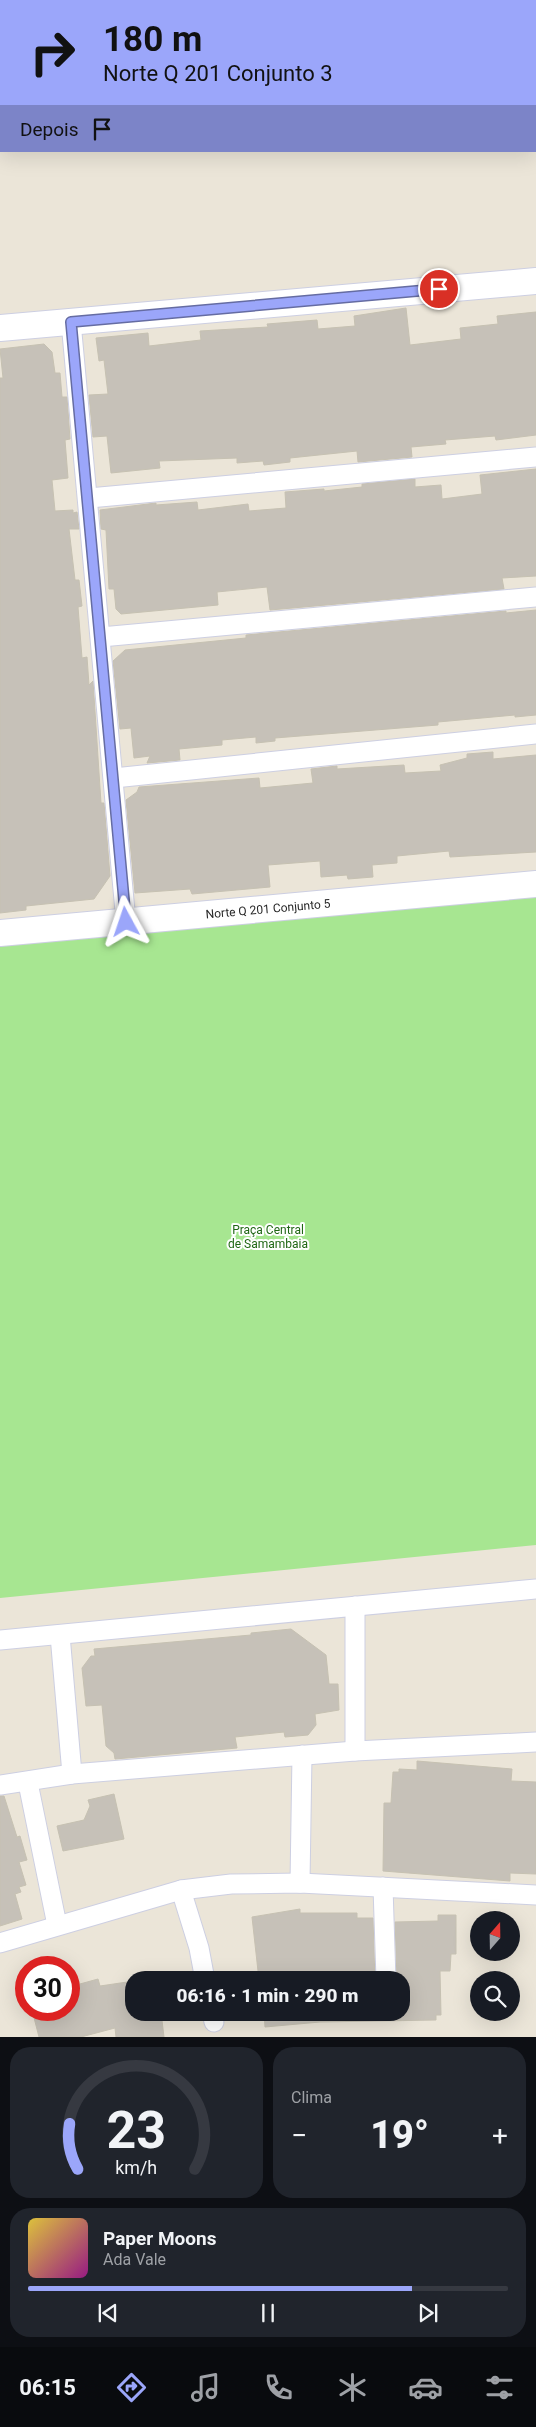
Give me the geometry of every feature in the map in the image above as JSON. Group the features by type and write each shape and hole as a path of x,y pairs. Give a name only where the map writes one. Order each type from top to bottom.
{"street":[{"path":"0,328 536,281"},
{"path":"71,322 89,498 126,922"},
{"path":"89,498 536,457"},
{"path":"101,637 536,597"},
{"path":"114,778 536,734"},
{"name":"Norte Q 201 Conjunto 5","path":"0,933 536,884"},
{"path":"0,1640 536,1589"},
{"path":"355,1606 355,1751"},
{"path":"60,1635 72,1774"},
{"path":"0,1785 72,1774 302,1755 536,1742"},
{"path":"300,1883 302,1755"},
{"path":"28,1782 57,1925"},
{"path":"0,1943 181,1890 231,1884 300,1883 536,1895"},
{"path":"383,1887 386,1971"},
{"path":"181,1890 199,1948 203,1971"}],"green space":[{"name":"Praça Central de Samambaia","path":"536,879 536,1545 0,1598 0,928"}],"building":[{"path":"406,308 410,345 461,339 460,328 498,324 497,316 536,312 536,435 496,440 495,436 445,440 446,444 411,447 412,457 358,462 357,451 290,458 290,462 264,465 263,461 237,463 237,458 159,461 160,468 111,473 107,436 93,437 89,395 108,394 104,360 99,361 96,338 148,333 149,346 201,340 200,331 268,327 267,324 317,320 318,329 355,326 354,316"},
{"path":"44,344 52,352 55,373 60,373 62,397 67,397 70,439 65,440 68,478 52,480 55,511 73,510 73,513 77,512 79,529 69,529 75,580 79,580 82,606 78,607 82,658 87,657 89,685 93,681 101,803 104,803 110,876 94,899 26,906 26,910 0,913 0,378 3,378 0,349"},
{"path":"536,469 536,576 502,578 504,589 270,610 267,587 217,592 218,605 121,614 116,609 114,589 109,589 106,530 101,529 100,510 156,503 156,505 197,502 198,510 248,504 249,511 286,508 285,492 324,489 324,491 362,487 362,484 415,479 415,487 441,485 442,499 482,494 480,475"},
{"path":"536,610 536,715 515,717 515,715 438,722 438,725 275,738 275,741 256,743 256,737 222,740 222,745 179,749 180,760 147,763 150,756 134,758 131,728 120,729 113,661 125,650 246,638 246,635 506,611 506,613"},
{"path":"493,752 493,759 536,755 536,852 450,857 449,851 397,856 397,863 372,865 373,877 348,879 347,875 321,877 320,861 268,865 270,887 192,894 190,889 135,893 126,800 137,792 139,787 259,778 260,788 313,783 311,769 337,766 337,769 404,765 405,773 441,771 440,765 467,758 467,754"},
{"path":"291,1629 326,1655 329,1684 338,1684 339,1710 315,1714 316,1725 308,1735 285,1737 284,1732 235,1737 237,1748 115,1759 114,1753 106,1746 102,1705 86,1706 82,1668 91,1656 95,1656 94,1649 251,1635 251,1633"},
{"path":"417,1761 512,1769 511,1781 536,1782 536,1874 510,1873 510,1881 383,1871 384,1803 391,1803 393,1772 399,1772 399,1769 417,1770"},
{"path":"114,1794 124,1839 63,1851 57,1826 84,1820 90,1806 88,1800"},
{"path":"0,1796 4,1796 17,1837 20,1836 27,1860 19,1862 26,1885 19,1887 21,1892 15,1894 22,1919 0,1926"},
{"path":"300,1909 300,1913 357,1913 357,1918 373,1918 375,1971 258,1971 252,1917"},
{"path":"438,1915 456,1915 456,1954 451,1954 450,1971 440,1971 441,2015 436,2015 436,2020 410,2020 410,1971 397,1971 395,1922 438,1921"},
{"path":"98,1979 100,1986 125,1982 125,2021 162,2021 164,2037 116,2037 115,2028 81,2037 39,2037 35,2021 80,2021 80,1984"},
{"path":"265,2021 378,2021 320,2022 265,2027"}],"route":[{"path":"126,922 89,498 71,322 439,289"}]}
